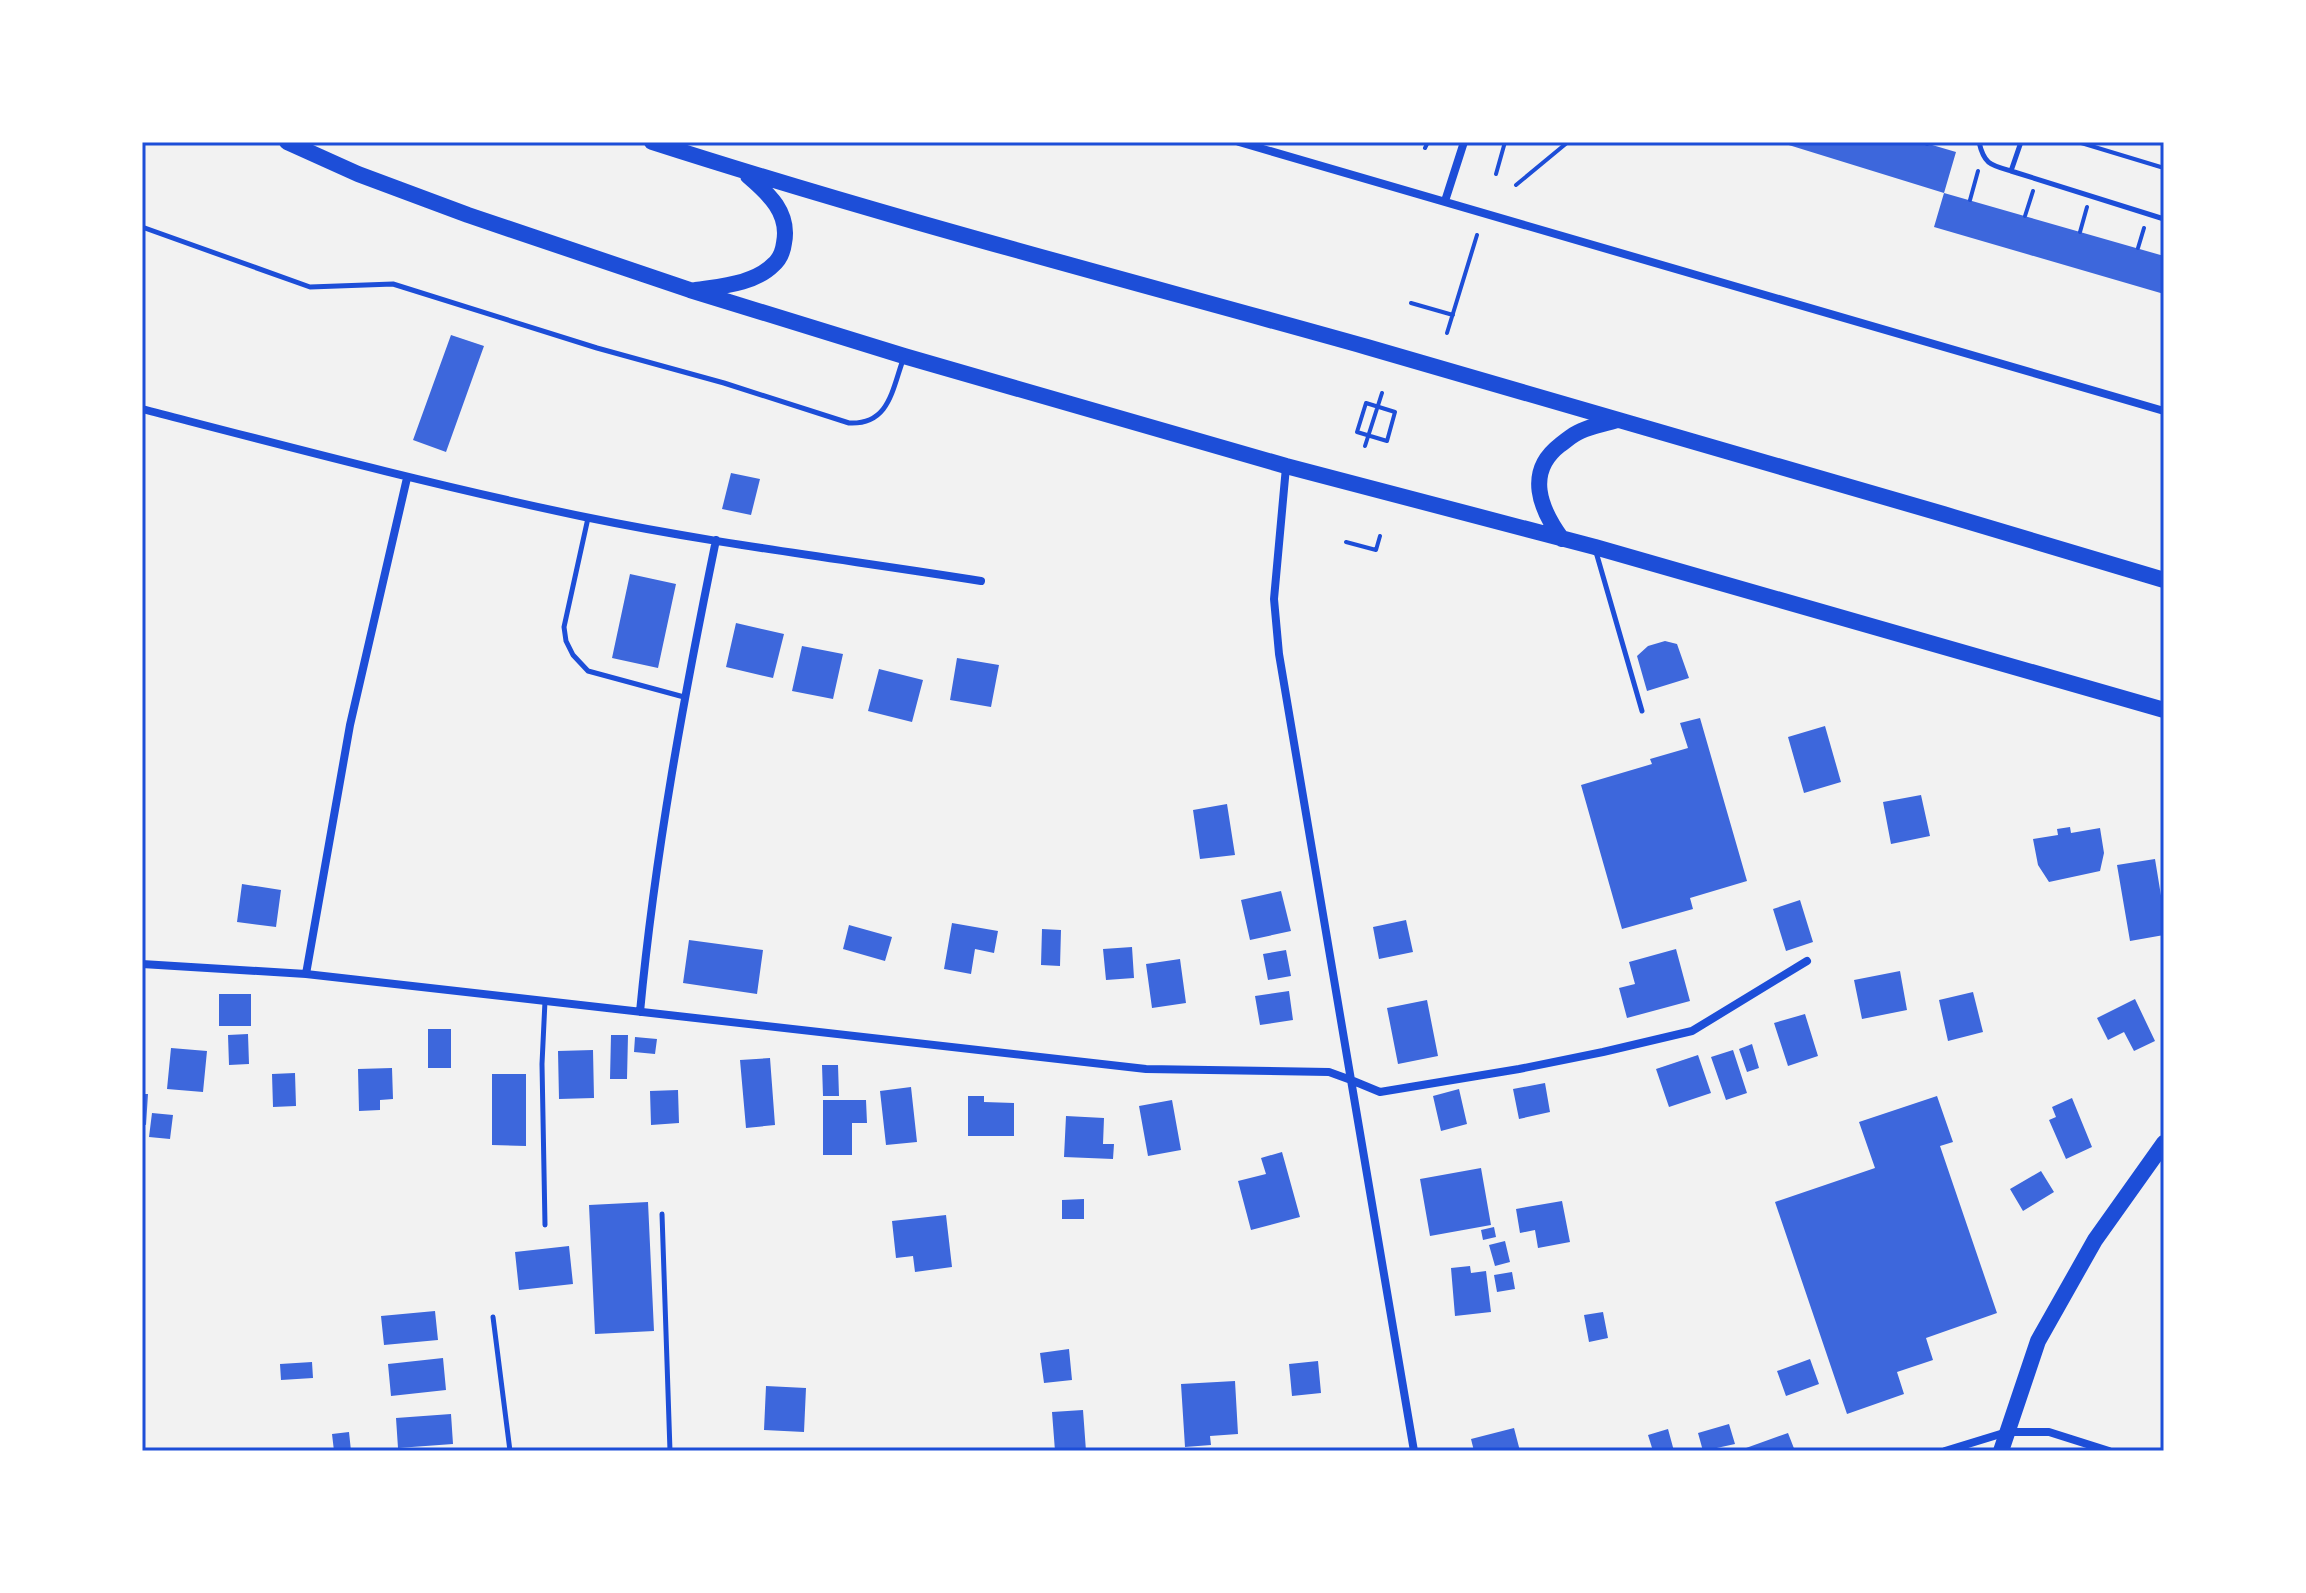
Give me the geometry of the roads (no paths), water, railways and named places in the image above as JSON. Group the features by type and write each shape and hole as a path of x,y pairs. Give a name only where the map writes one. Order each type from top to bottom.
{"main road":[{"path":"287,142 358,174 468,215 690,290 904,356 1286,466 1595,547 2164,710"},
{"path":"652,142 1036,257 1365,347 2164,580"},
{"path":"690,290 733,284 757,275 773,266 783,252 786,233 781,213 769,195 742,171"},
{"path":"1562,539 1547,519 1539,497 1540,475 1553,451 1578,432 1618,420"},
{"path":"2001,1451 2038,1341 2095,1240 2164,1143"}],"street":[{"path":"1239,142 2164,411"},
{"path":"1445,201 1464,142"},
{"path":"142,409 407,478 588,517 981,581"},
{"path":"1286,466 1274,599 1279,654 1414,1451"},
{"path":"306,974 350,725 407,478"},
{"path":"640,1012 648,922 684,697 716,540"},
{"path":"142,964 306,974 1146,1069 1329,1072 1380,1092 1603,1052 1692,1031 1807,961"},
{"path":"1945,1451 2007,1432 2049,1432 2109,1451"}],"lane":[{"path":"1979,142 1982,157 1993,166 2164,219"},
{"path":"2011,171 2021,142"},
{"path":"142,227 310,287 393,284 849,423 877,418 885,408 904,356"},
{"path":"588,517 564,627 573,655 588,671 684,697"},
{"path":"1595,547 1642,711"},
{"path":"545,1001 542,1064 545,1225"},
{"path":"662,1214 670,1451"},
{"path":"493,1317 510,1451"}]}
